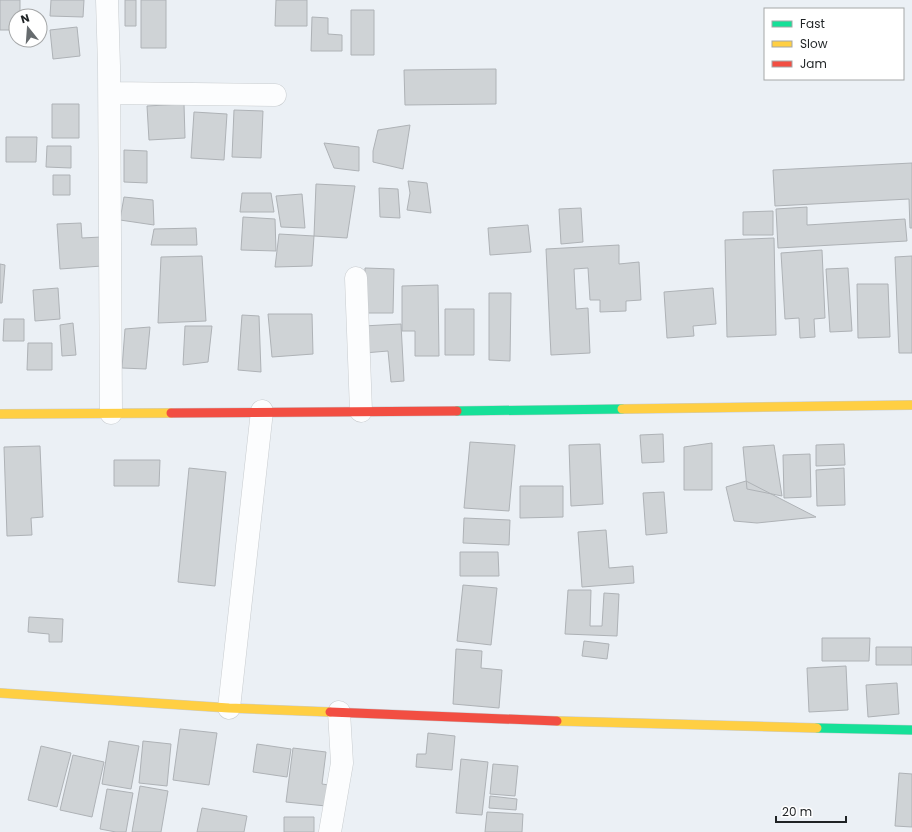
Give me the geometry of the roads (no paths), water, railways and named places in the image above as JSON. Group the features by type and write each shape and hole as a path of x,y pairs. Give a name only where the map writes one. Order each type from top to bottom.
{"street":[{"path":"106,0 110,93 111,413"},
{"path":"110,93 275,95"},
{"path":"356,278 360,411"},
{"path":"0,414 720,409 912,405"},
{"path":"229,708 262,411"},
{"path":"0,693 229,708 638,724 912,730"},
{"path":"330,832 342,763 339,712"}]}
